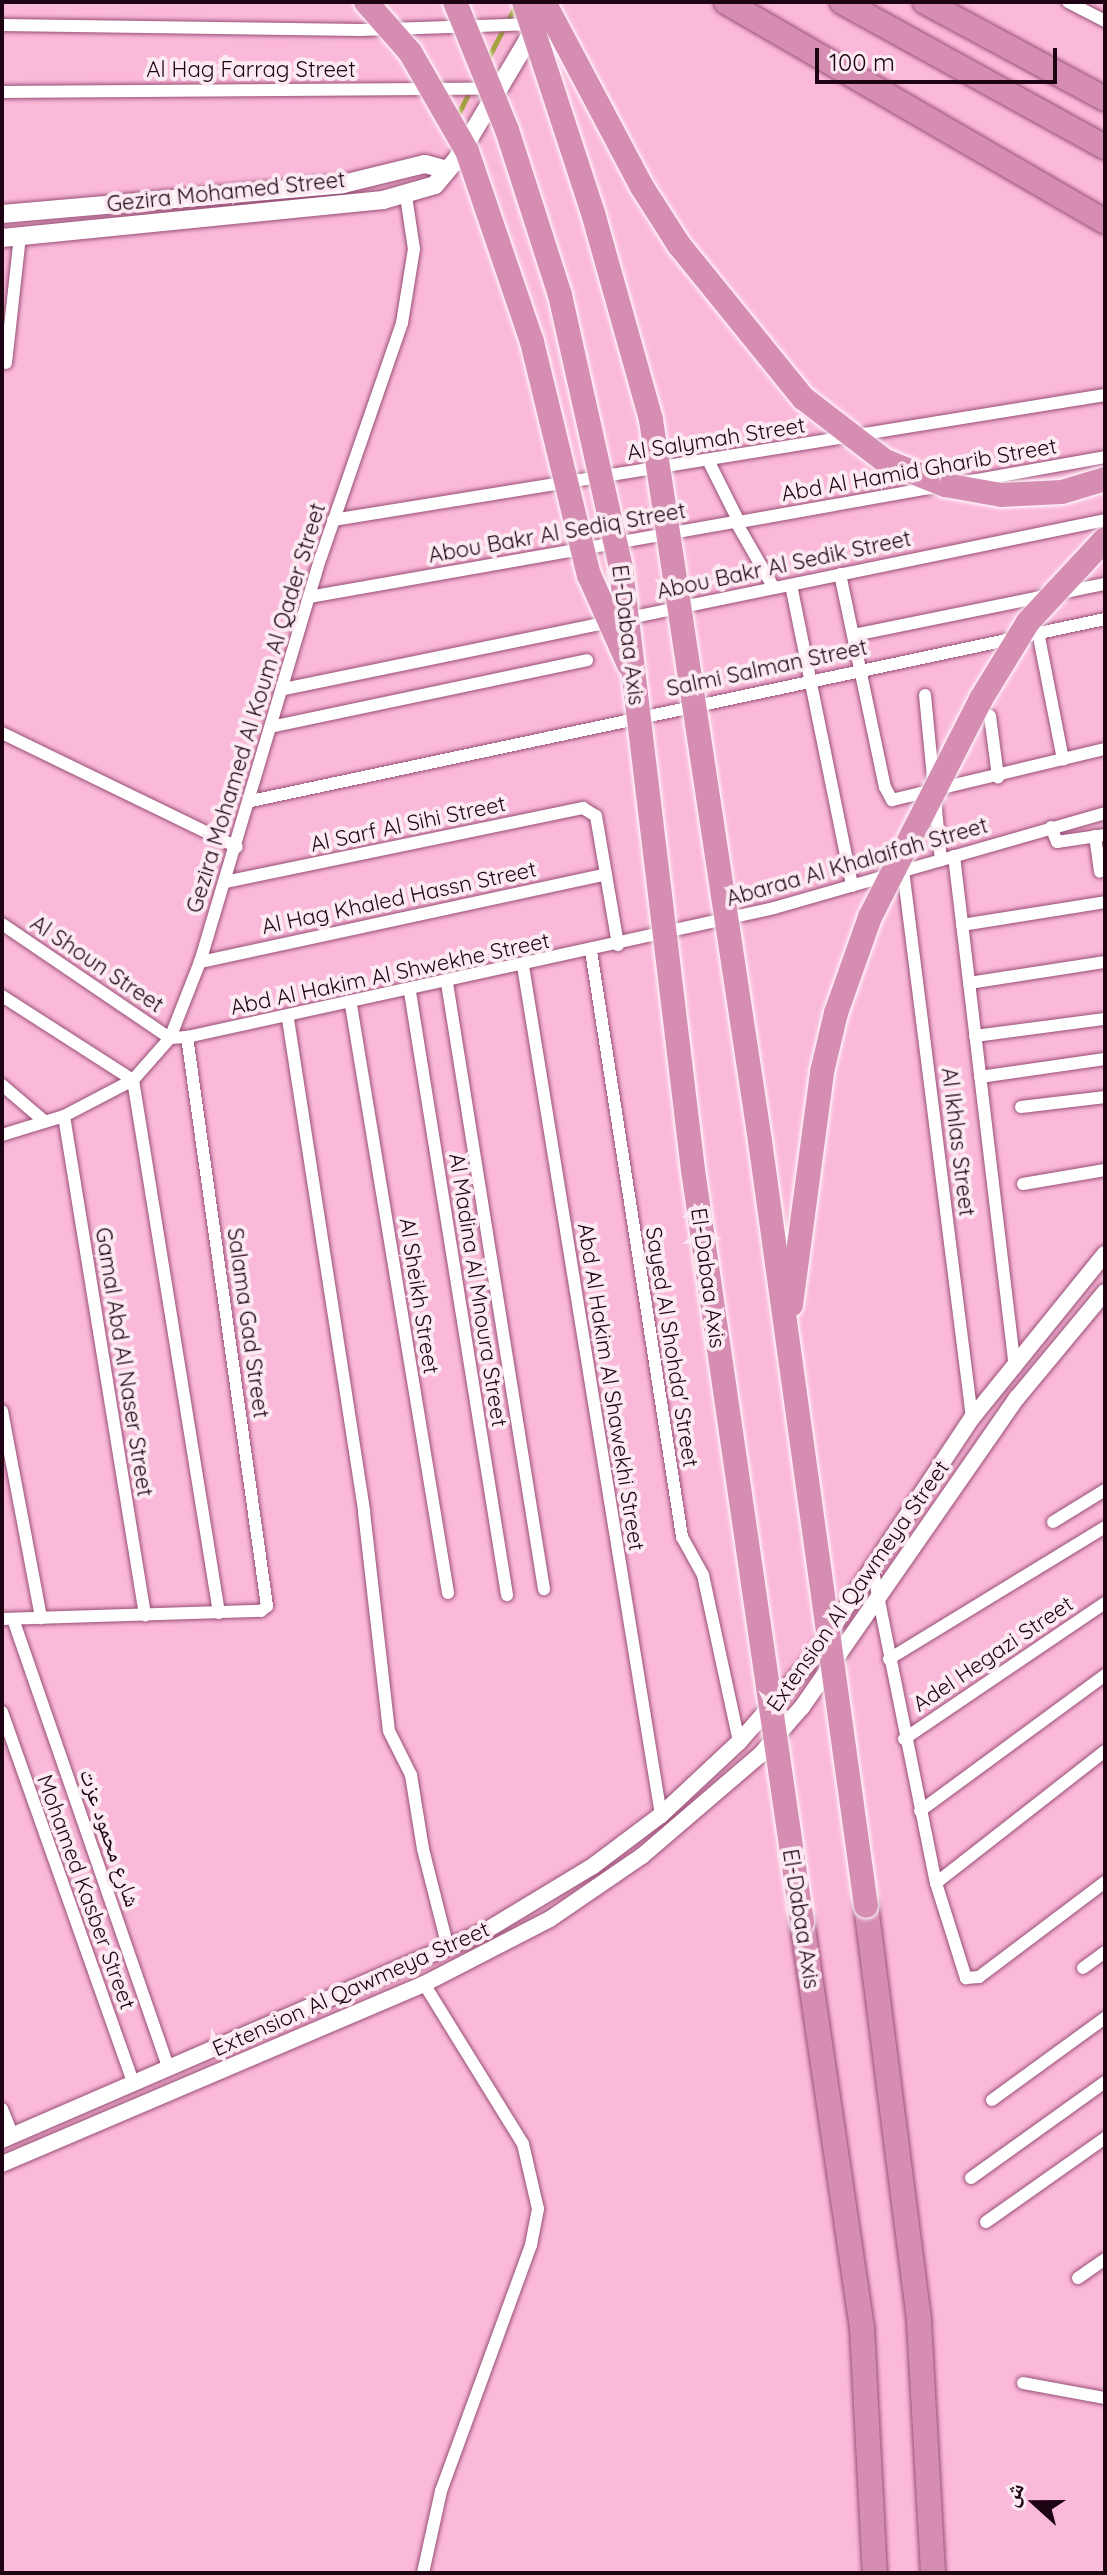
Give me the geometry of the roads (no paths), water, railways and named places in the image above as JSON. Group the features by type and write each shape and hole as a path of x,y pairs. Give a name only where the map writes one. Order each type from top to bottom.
{"highway":[{"path":"366,2 410,52 467,151 536,354 589,575 615,642 634,673"},
{"name":"El-Dabaa Axis","path":"455,2 507,130 560,295 618,554 693,1170 862,2328 875,2573"},
{"path":"524,2 593,213 651,420 787,1336 866,1906 918,2308 933,2573"},
{"path":"726,2 1104,222"},
{"path":"842,2 1105,147"},
{"path":"925,2 1105,99"},
{"path":"543,9 642,187 679,245 757,347 803,398 885,461 945,485 1001,495 1032,494 1062,492 1105,479"},
{"path":"787,1336 822,1072 836,1013 870,917 967,726 1028,622 1105,539"}],"main road":[{"name":"Gezira Mohamed Street","path":"11,237 406,196 435,185 444,169 457,159 501,89 543,9"},
{"name":"Gezira Mohamed Street","path":"2,214 343,184 425,164 444,169"}],"street":[{"path":"1068,2 1105,21"},
{"path":"2,25 361,30 543,9"},
{"name":"Al Hag Farrag Street","path":"2,92 501,89"},
{"name":"Gezira Mohamed Al Koum Al Qader Street","path":"2,1135 64,1116 133,1080 170,1038 200,962 275,726 333,520 402,323 414,249 406,196"},
{"path":"6,363 11,237"},
{"name":"Al Salymah Street","path":"333,520 1105,395"},
{"name":"Abd Al Hamid Gharib Street","path":"739,522 1105,457"},
{"path":"708,460 774,588"},
{"name":"Abou Bakr Al Sedik Street","path":"284,689 1105,520"},
{"name":"Abou Bakr Al Sediq Street","path":"309,597 739,522"},
{"path":"840,574 863,668 887,795 898,801 1105,749"},
{"path":"854,635 1105,584"},
{"path":"791,585 852,886"},
{"name":"Salmi Salman Street","path":"251,801 810,679 1105,619"},
{"path":"1038,632 1063,760"},
{"path":"275,726 587,660"},
{"path":"925,695 935,793 962,925 1015,1368"},
{"path":"990,716 998,777"},
{"path":"2,733 237,847"},
{"name":"Al Sarf Al Sihi Street","path":"225,882 583,808 596,816 606,874"},
{"name":"Abaraa Al Khalaifah Street","path":"618,945 852,886 1105,813"},
{"path":"1051,827 1057,842 1100,835 1100,872"},
{"name":"Al Ikhlas Street","path":"903,870 972,1418"},
{"path":"606,874 618,945"},
{"name":"Al Hag Khaled Hassn Street","path":"200,962 606,874"},
{"path":"962,925 1105,902"},
{"name":"Al Shoun Street","path":"2,924 170,1038"},
{"name":"Abd Al Hakim Al Shwekhe Street","path":"170,1038 288,1019 618,945"},
{"name":"Sayed Al Shohda' Street","path":"591,951 682,1537 703,1575 739,1742"},
{"path":"969,983 1105,962"},
{"name":"Abd Al Hakim Al Shawekhi Street","path":"523,966 661,1815"},
{"path":"447,983 544,1589"},
{"name":"Al Madina Al Mnoura Street","path":"410,992 507,1595"},
{"path":"2,996 133,1080 219,1613 8,1619"},
{"name":"Al Sheikh Street","path":"351,1005 448,1593"},
{"path":"288,1019 364,1512 389,1731 411,1775 423,1849 448,1948"},
{"path":"975,1036 1105,1019"},
{"name":"Salama Gad Street","path":"187,1037 267,1603 261,1611 219,1613"},
{"path":"980,1077 1105,1059"},
{"path":"2,1085 43,1120"},
{"path":"1021,1107 1105,1097"},
{"name":"Gamal Abd Al Naser Street","path":"64,1116 145,1615"},
{"path":"1023,1184 1105,1170"},
{"name":"Extension Al Qawmeya Street","path":"7,2138 448,1948 556,1890 661,1815 739,1742 811,1660 972,1418 1105,1254"},
{"name":"Extension Al Qawmeya Street","path":"2,2164 424,1984 582,1900 713,1798 802,1707 1017,1398 1105,1292"},
{"path":"2,1411 41,1618"},
{"path":"1053,1522 1105,1490"},
{"path":"889,1659 1105,1527"},
{"path":"873,1571 904,1739 936,1883 961,1971 966,1978 979,1977 1105,1882"},
{"name":"Adel Hegazi Street","path":"904,1739 1105,1603"},
{"name":"شارع محمود عزت","path":"8,1619 169,2069"},
{"path":"920,1811 1105,1675"},
{"name":"Mohamed Kasber Street","path":"2,1712 134,2084"},
{"path":"936,1883 1105,1751"},
{"path":"1083,1968 1105,1952"},
{"path":"423,2573 441,2491 531,2245 538,2209 523,2144 424,1984"},
{"path":"992,2100 1105,2018"},
{"path":"971,2178 1105,2082"},
{"path":"2,2109 7,2138"},
{"path":"986,2222 1105,2138"},
{"path":"1078,2278 1105,2259"},
{"path":"1023,2383 1105,2398"}],"waterway":[{"path":"488,58 517,3"},
{"path":"456,118 470,91"}]}
